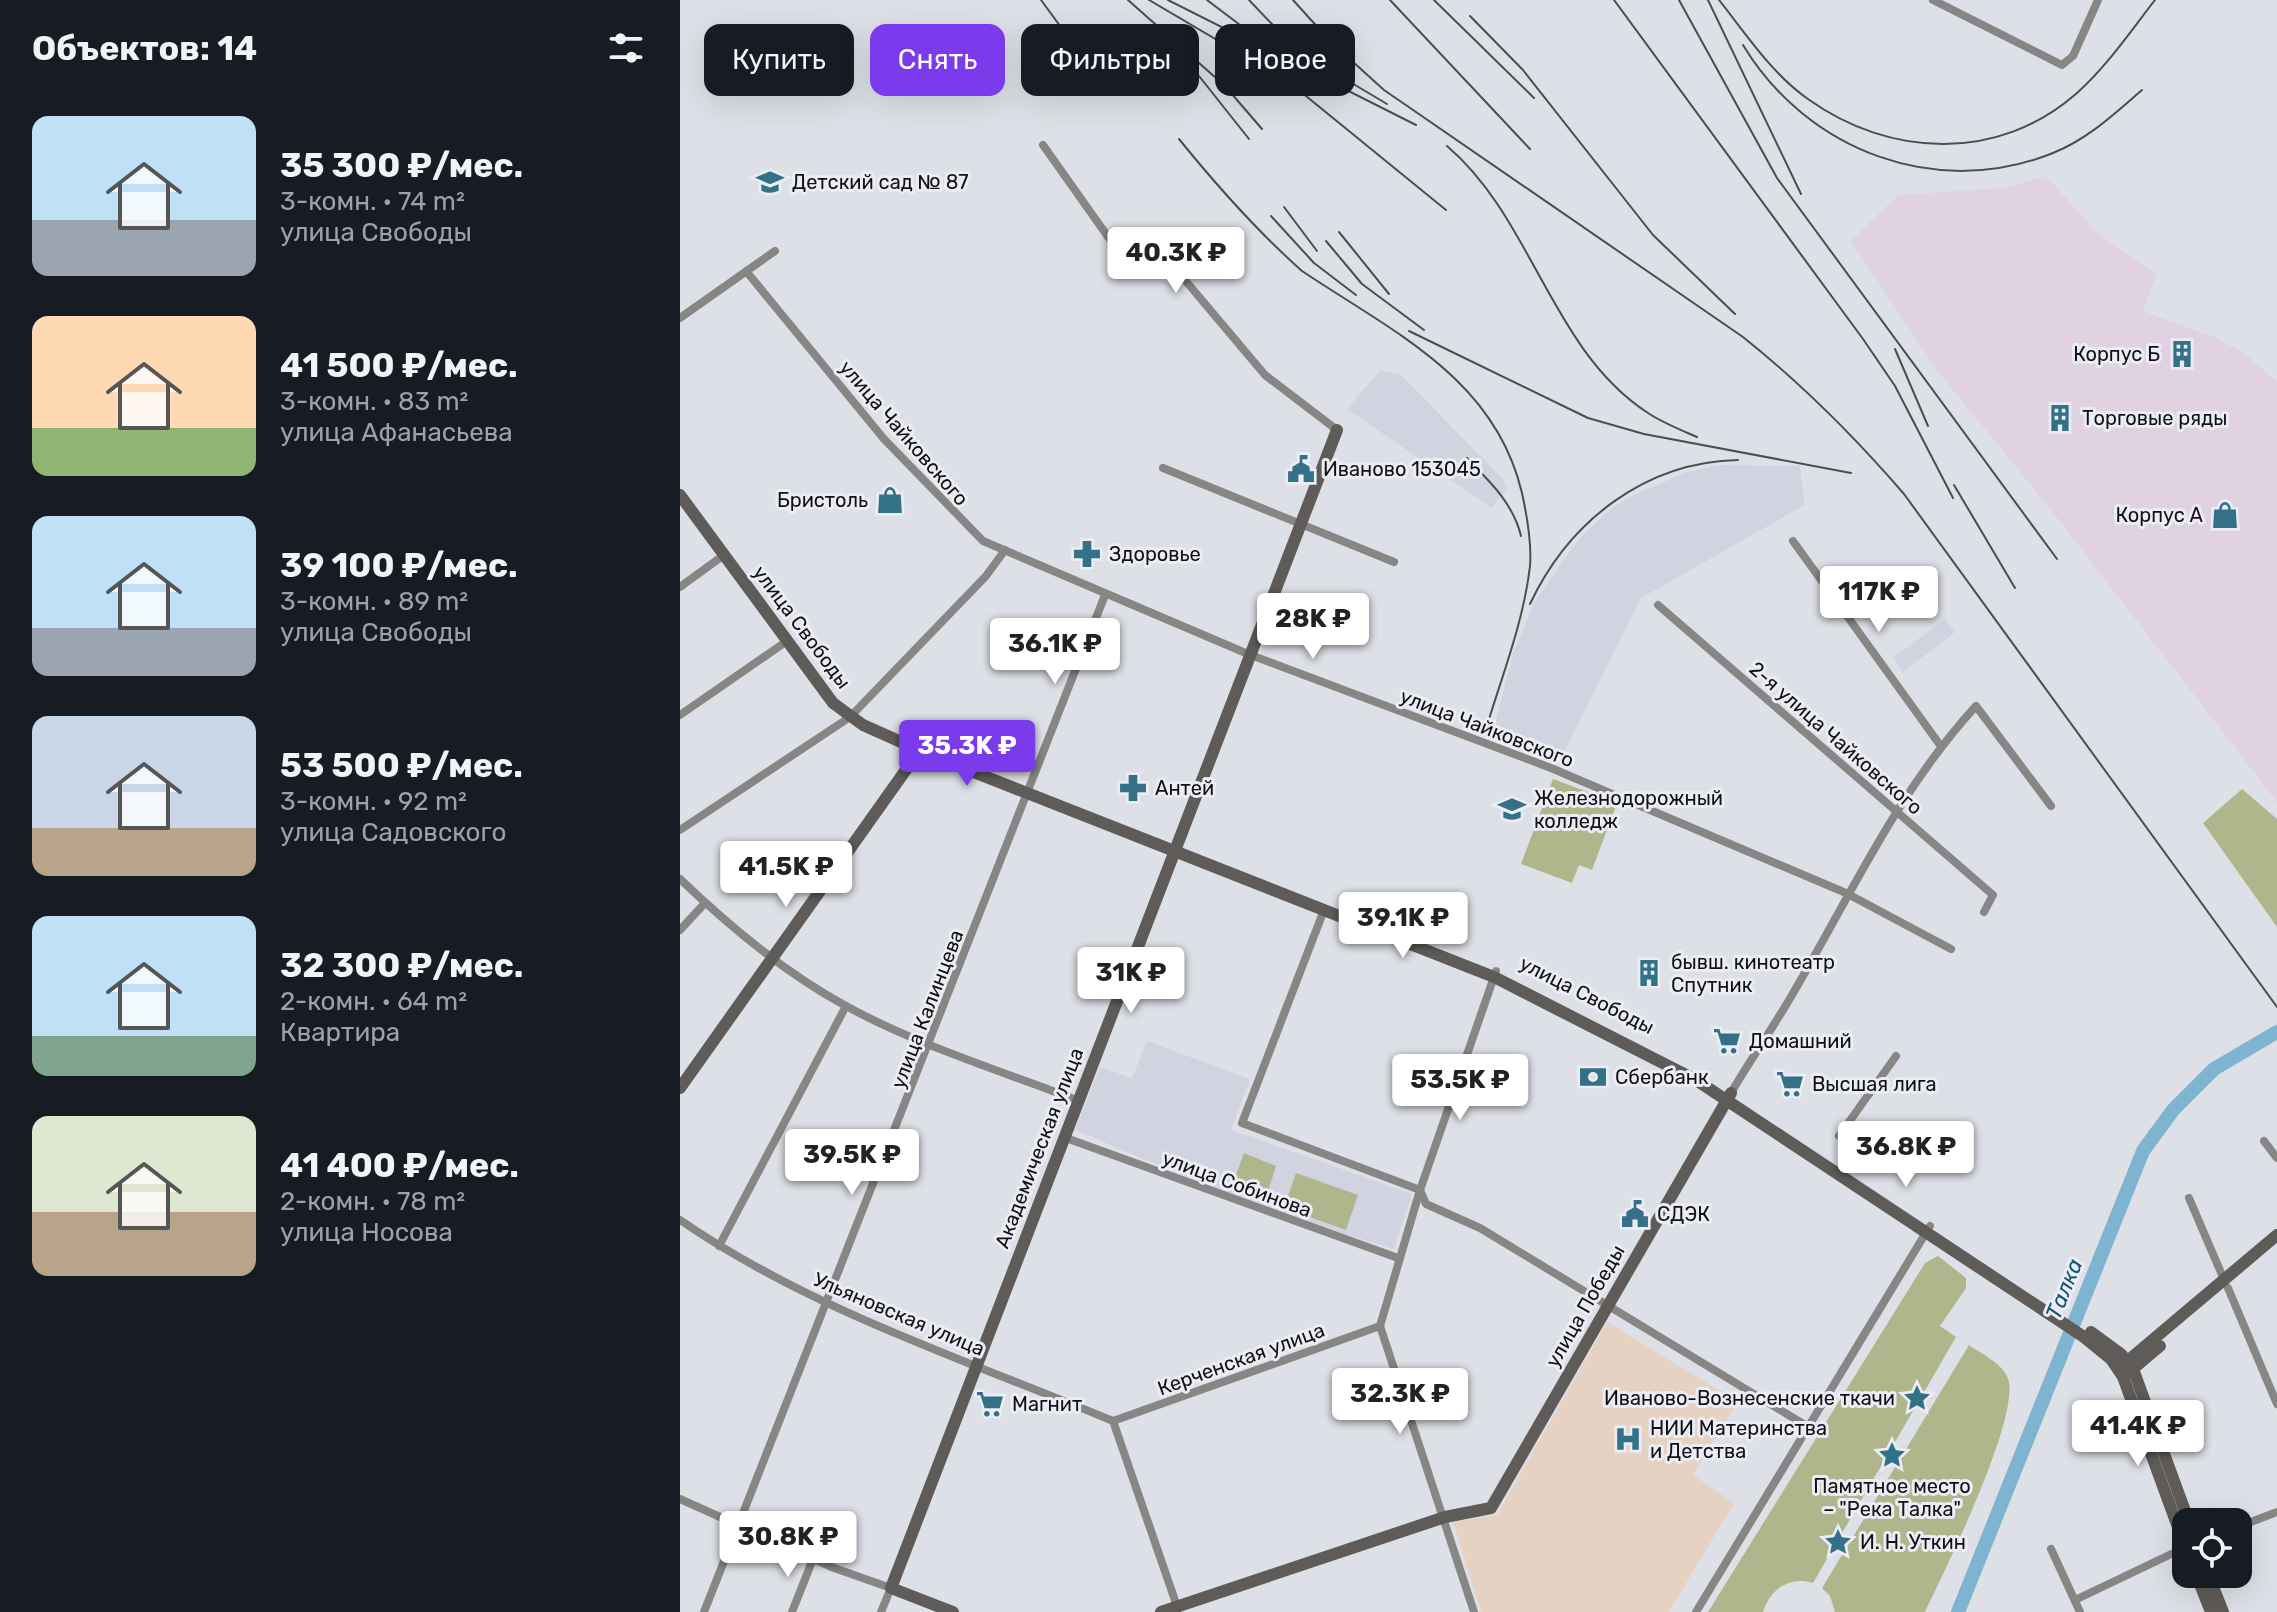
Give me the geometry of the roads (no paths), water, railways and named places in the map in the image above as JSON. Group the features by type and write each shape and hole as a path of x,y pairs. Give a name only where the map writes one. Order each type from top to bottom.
{"street":[{"path":"1933,0 1949,4 2062,65 2073,56 2098,0"},
{"path":"1043,145 1118,251 1168,260 1265,375 1337,430"},
{"path":"680,318 775,251"},
{"name":"улица Чайковского","path":"746,271 884,439 971,532 1105,595 1248,654 1551,768 1846,893 1951,949"},
{"name":"Академическая улица","path":"881,1612 1066,1138 1248,654 1337,430"},
{"path":"1163,468 1394,562"},
{"name":"улица Свободы","path":"680,495 833,703 850,717 920,750 1495,974 1729,1096 2061,1316 2126,1369"},
{"path":"1793,541 1940,745"},
{"path":"680,830 850,717 986,576 1005,550"},
{"path":"680,587 724,555"},
{"name":"улица Калинцева","path":"704,1612 1105,595"},
{"name":"2-я улица Чайковского","path":"1658,605 1993,895 1984,912"},
{"path":"680,715 787,641"},
{"name":"улица Победы","path":"1161,1612 1178,1609 1445,1517 1491,1508 1729,1096 1793,994 1846,893 1940,745 1976,706 2051,806"},
{"path":"680,1088 920,750"},
{"name":"улица Свободы","path":"1174,847 1324,910 1495,974"},
{"path":"680,879 774,959 846,1006 930,1044 1079,1101"},
{"path":"680,930 705,903"},
{"path":"1324,910 1242,1123 1420,1190 1426,1204 1480,1228 1810,1428"},
{"path":"1474,1612 1380,1326 1420,1190 1495,974"},
{"path":"719,1246 846,1006"},
{"path":"1839,1136 1896,1056"},
{"name":"улица Собинова","path":"1066,1138 1398,1258"},
{"path":"2264,1141 2277,1158"},
{"path":"2189,1198 2277,1404"},
{"name":"Ульяновская улица","path":"680,1220 719,1246 827,1303 1113,1421"},
{"path":"1696,1612 1928,1229"},
{"path":"2226,1285 2277,1235"},
{"path":"2126,1369 2277,1244"},
{"name":"Керченская улица","path":"1113,1421 1380,1326"},
{"path":"2126,1369 2183,1508"},
{"path":"2126,1369 2173,1508"},
{"path":"1113,1421 1178,1609"},
{"path":"680,1499 813,1559 953,1612"},
{"path":"2252,1522 2277,1512"},
{"path":"2051,1549 2080,1612"},
{"path":"2075,1600 2172,1555"},
{"path":"792,1612 813,1559"},
{"path":"2202,1588 2211,1612"},
{"path":"2214,1588 2223,1612"}],"waterway":[{"name":"Талка","path":"1958,1612 2143,1151 2173,1110 2214,1069 2277,1032"}],"railway":[{"path":"1041,0 1059,24"},
{"path":"1128,0 1225,86 1262,129"},
{"path":"1149,0 1290,83 1446,210"},
{"path":"1168,0 1416,125"},
{"path":"1207,0 1239,24"},
{"path":"1249,0 1272,24"},
{"path":"1293,0 1331,42 1384,90 1743,337 1847,431 1904,494 2277,1007"},
{"path":"1390,0 1530,149"},
{"path":"1434,0 1534,98"},
{"path":"1614,0 1895,386 1953,498"},
{"path":"1679,0 1777,178 2057,559"},
{"path":"1708,0 1801,194"},
{"path":"1719,0 1771,66 1808,99 1840,119 1874,133 1909,141 1944,144 1979,141 2014,131 2046,115 2077,93 2098,72 2155,0"},
{"path":"1470,16 1523,70 1653,235 1735,314"},
{"path":"1743,45 1770,82 1802,113 1839,138 1878,156 1921,167 1965,171 2009,166 2053,153 2089,133 2142,90"},
{"path":"1199,76 1249,139"},
{"path":"1355,85 1387,104"},
{"path":"1179,139 1238,208 1302,271 1404,338 1465,388 1489,418 1509,453 1526,511 1530,566 1519,624 1489,719"},
{"path":"1447,146 1476,176 1501,210 1564,320 1588,355 1615,386 1648,413 1697,437"},
{"path":"1284,207 1317,251"},
{"path":"1271,216 1314,263 1356,295"},
{"path":"1339,232 1389,294"},
{"path":"1326,241 1362,284 1424,330"},
{"path":"1409,331 1588,418 1644,434 1851,473"},
{"path":"1895,349 1928,426"},
{"path":"1467,458 1506,503 1521,536"},
{"path":"1530,604 1546,574 1566,547 1588,522 1614,502 1672,472 1704,463 1738,460"},
{"path":"1954,485 2015,588"}],"place":[{"name":"Детский сад № 87","path":"770,182"},
{"name":"Корпус Б","path":"2182,354"},
{"name":"Торговые ряды","path":"2060,418"},
{"name":"Иваново 153045","path":"1301,469"},
{"name":"Бристоль","path":"890,500"},
{"name":"Корпус А","path":"2225,515"},
{"name":"Здоровье","path":"1087,554"},
{"name":"Антей","path":"1133,788"},
{"name":"Железнодорожный колледж","path":"1512,809"},
{"name":"бывш. кинотеатр Спутник","path":"1649,973"},
{"name":"Домашний","path":"1727,1041"},
{"name":"Сбербанк","path":"1593,1077"},
{"name":"Высшая лига","path":"1790,1084"},
{"name":"СДЭК","path":"1635,1214"},
{"name":"Иваново-Вознесенские ткачи","path":"1917,1398"},
{"name":"Магнит","path":"990,1404"},
{"name":"НИИ Материнства и Детства","path":"1628,1439"},
{"name":"Памятное место – \"Река Талка\"","path":"1892,1455"},
{"name":"И. Н. Уткин","path":"1838,1542"}]}
